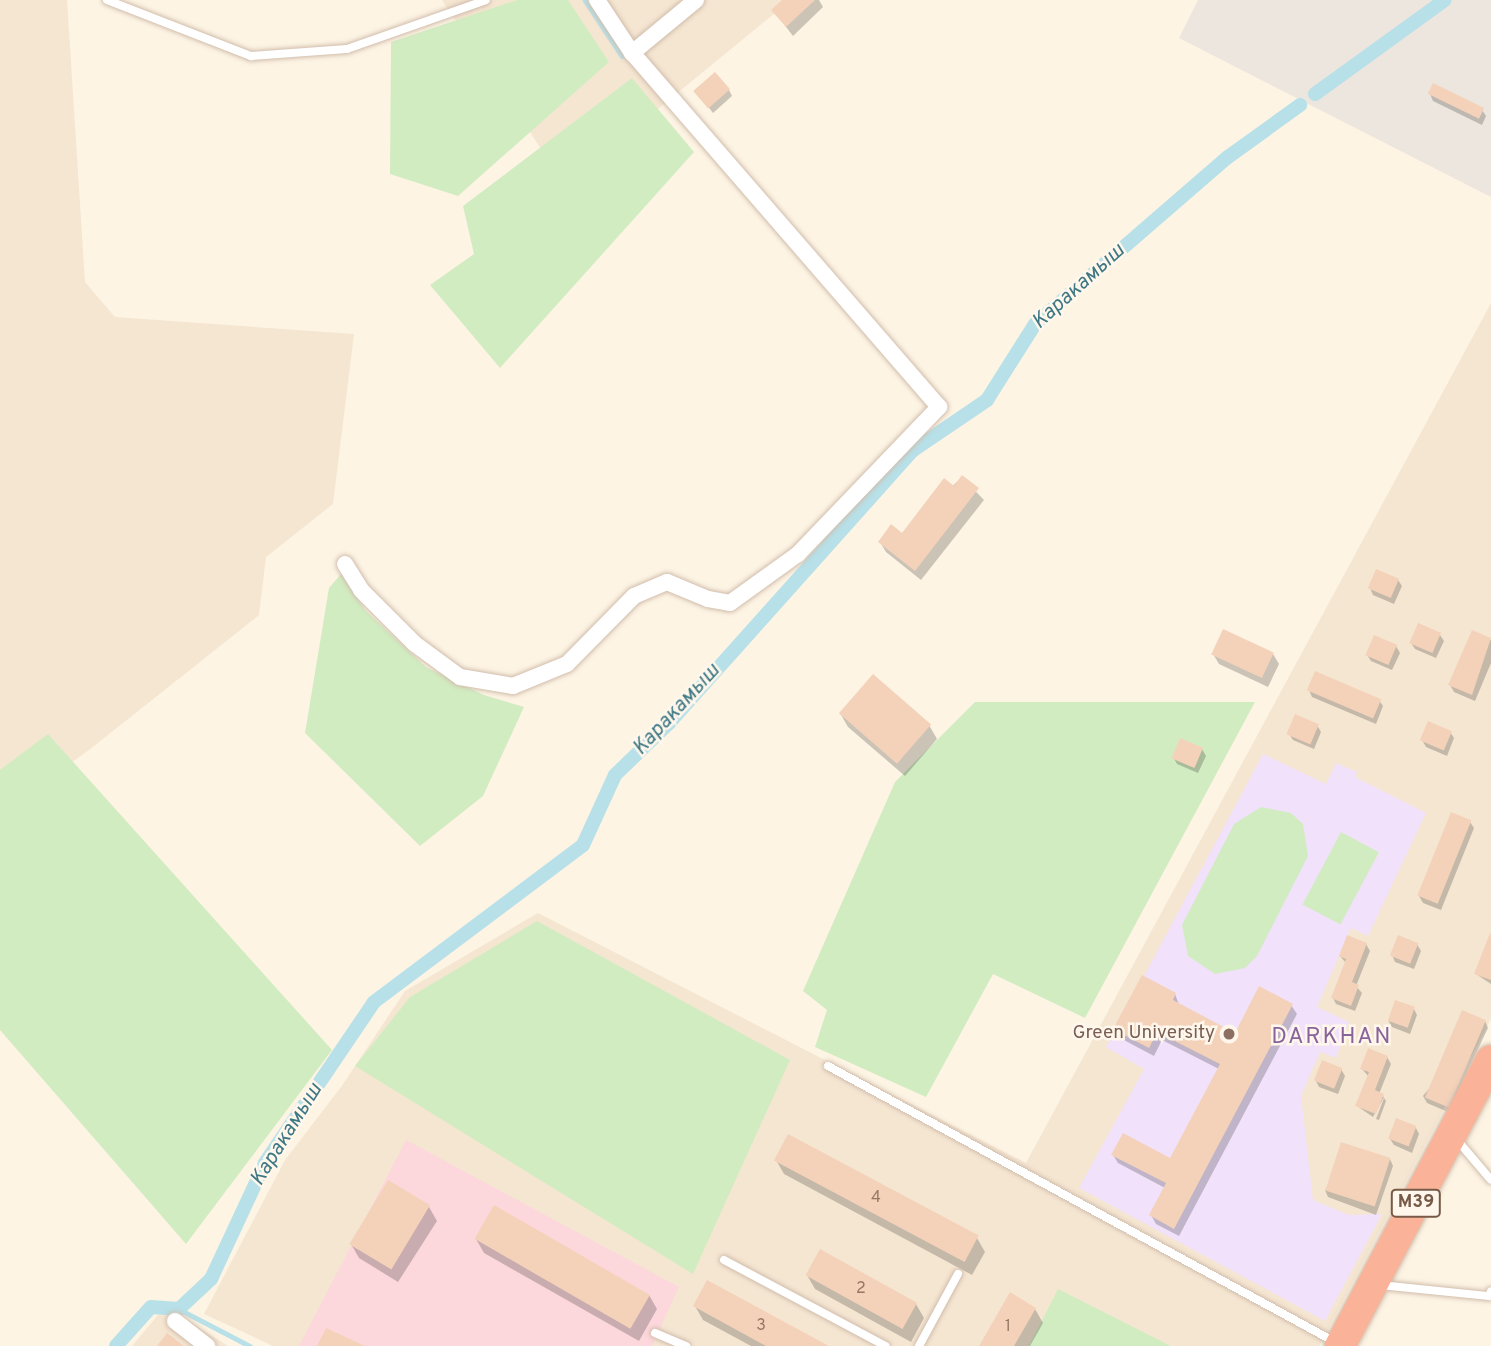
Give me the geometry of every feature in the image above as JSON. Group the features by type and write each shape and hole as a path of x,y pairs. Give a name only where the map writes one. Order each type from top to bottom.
{"highway":[{"name":"M39","path":"1340,1346 1491,1060"}],"street":[{"path":"345,564 360,590 415,644 460,677 513,686 567,664 634,596 667,583 708,599 730,603 798,554 939,407 632,53 597,0"},
{"path":"632,53 696,0"},
{"path":"175,1321 207,1346"}],"lane":[{"path":"107,0 251,56 347,49 486,0"},
{"path":"828,1066 1340,1346"},
{"path":"1453,1134 1491,1180"},
{"path":"724,1260 886,1346"},
{"path":"919,1346 958,1274"},
{"path":"1374,1284 1489,1296 1491,1292"},
{"path":"655,1333 686,1346"}],"shaded area":[{"path":"0,0 67,0 85,282 115,317 354,334 333,504 266,557 259,615 89,750 0,814"},
{"path":"442,0 791,0 565,185"},
{"path":"1198,0 1491,0 1491,197 1179,38"},
{"name":"DARKHAN","path":"1491,303 1491,1019 1319,1346 273,1346 204,1314 285,1160 341,1087 405,991 538,913 1026,1163"},
{"name":"Green University","path":"1263,754 1326,784 1336,763 1357,772 1355,777 1426,813 1368,936 1351,928 1317,1007 1349,1022 1336,1058 1320,1052 1301,1096 1313,1200 1349,1215 1382,1214 1325,1321 1079,1188 1144,1069 1106,1047"},
{"path":"406,1140 679,1287 652,1346 299,1346"},
{"path":"158,1315 180,1316 228,1346 132,1346"}],"green space":[{"path":"517,0 568,0 609,62 458,196 390,174 391,42"},
{"path":"632,78 694,152 500,368 430,285 474,254 463,206"},
{"path":"341,574 366,611 426,667 484,695 524,707 483,796 420,846 305,733 329,588"},
{"path":"975,702 1255,702 1085,1018 993,974 926,1097 815,1047 827,1010 803,991 895,782"},
{"path":"48,734 332,1050 186,1244 0,1030 0,770"},
{"path":"1261,807 1291,813 1303,824 1308,856 1257,956 1245,968 1215,974 1188,956 1182,925 1234,824"},
{"path":"1341,832 1379,852 1340,925 1303,904"},
{"path":"537,921 790,1060 693,1274 355,1066 410,997"},
{"path":"1058,1289 1171,1346 1029,1346"}],"building":[{"path":"782,0 815,0 786,27 771,10"},
{"path":"715,72 730,89 708,108 693,91"},
{"path":"1433,83 1484,108 1479,119 1428,94"},
{"path":"962,475 979,488 915,571 878,542 891,524 902,533 944,478 954,486"},
{"path":"1376,569 1399,579 1391,598 1368,588"},
{"path":"1418,623 1441,633 1432,653 1409,643"},
{"path":"1223,629 1274,653 1262,678 1211,654"},
{"path":"1472,630 1491,638 1472,695 1448,685"},
{"path":"1374,635 1397,645 1388,665 1365,655"},
{"path":"1315,671 1381,699 1373,718 1307,690"},
{"path":"873,674 931,725 897,764 839,713"},
{"path":"1295,714 1319,724 1310,744 1286,734"},
{"path":"1428,721 1452,731 1444,750 1420,740"},
{"path":"1180,738 1203,748 1194,768 1171,758"},
{"path":"1451,812 1471,820 1438,904 1417,895"},
{"path":"1491,934 1491,980 1474,974"},
{"path":"1347,935 1367,943 1352,982 1359,985 1351,1006 1331,998 1346,959 1339,956"},
{"path":"1398,935 1418,943 1410,964 1390,955"},
{"path":"1142,975 1176,993 1173,1000 1235,1033 1259,986 1293,1004 1174,1229 1149,1215 1166,1183 1111,1155 1123,1133 1170,1158 1220,1064 1157,1032 1149,1048 1113,1029"},
{"path":"1395,1000 1415,1007 1408,1028 1388,1021"},
{"path":"1462,1010 1486,1020 1449,1108 1425,1097"},
{"path":"1368,1048 1388,1056 1375,1090 1384,1094 1376,1114 1355,1106 1369,1072 1360,1069"},
{"path":"1322,1060 1342,1068 1334,1089 1314,1080"},
{"path":"1396,1118 1417,1126 1409,1146 1388,1139"},
{"path":"788,1134 979,1235 965,1262 774,1160"},
{"path":"1341,1142 1390,1158 1375,1207 1325,1191"},
{"path":"388,1180 430,1205 391,1270 349,1244"},
{"path":"494,1205 650,1295 630,1329 474,1239"},
{"path":"820,1249 917,1303 903,1329 805,1275"},
{"path":"707,1280 829,1346 766,1346 693,1306"},
{"path":"1010,1292 1036,1308 1014,1346 979,1346"},
{"path":"326,1328 365,1346 317,1346"},
{"path":"167,1333 184,1346 157,1346"}],"waterway":[{"path":"585,0 622,56"},
{"name":"Каракамыш","path":"1315,94 1445,0"},
{"name":"Каракамыш","path":"116,1346 151,1307 179,1309 211,1279 265,1163 374,1002 583,845 615,775 669,723 912,451 987,400 1035,324 1228,157 1300,105"},
{"path":"179,1309 250,1346"}],"place":[{"name":"Green University","path":"1229,1034"}],"district":[{"name":"DARKHAN","path":"1332,1038"}]}
